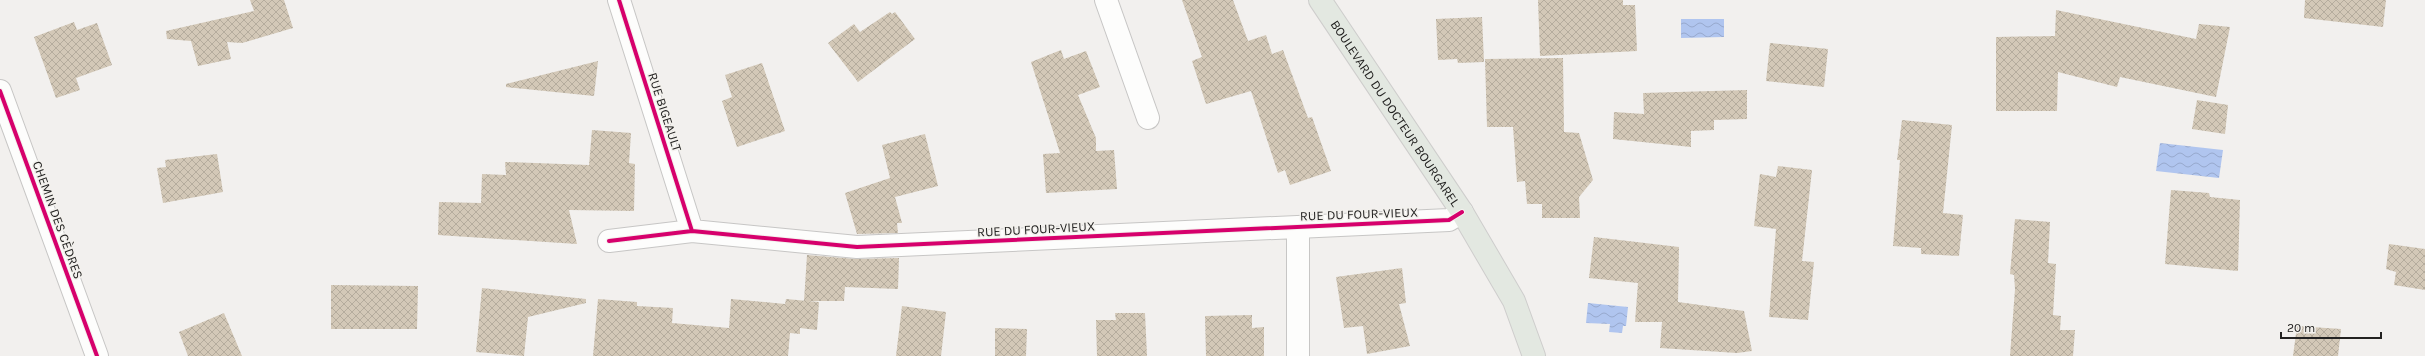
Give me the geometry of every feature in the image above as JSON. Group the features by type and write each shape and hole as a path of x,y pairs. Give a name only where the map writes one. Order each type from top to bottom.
{"main road":[{"name":"BOULEVARD DU DOCTEUR BOURGAREL","path":"1320,0 1462,212 1514,301 1534,356"}],"street":[{"name":"RUE BIGEAULT","path":"619,0 692,231"},
{"path":"1106,0 1148,118"},
{"name":"CHEMIN DES CÈDRES","path":"0,91 97,356"},
{"name":"RUE DU FOUR-VIEUX","path":"609,241 692,231 857,247 1449,220 1462,212"},
{"path":"1298,227 1298,356"}],"water":[{"path":"1681,19 1724,19 1724,37 1681,38"},
{"path":"2160,143 2223,150 2219,178 2156,171"},
{"path":"1588,303 1628,307 1626,326 1623,326 1622,333 1609,332 1610,324 1586,323"}],"building":[{"path":"250,0 284,0 293,28 242,43 227,42 231,59 198,66 191,41 167,39 166,31 254,11"},
{"path":"1182,0 1233,0 1248,41 1266,35 1272,54 1283,50 1308,118 1312,117 1331,171 1290,185 1285,170 1278,173 1251,91 1206,104 1192,61 1202,57"},
{"path":"1538,0 1623,0 1623,5 1635,5 1637,51 1540,56"},
{"path":"2305,0 2386,0 2383,27 2304,18"},
{"path":"2056,10 2196,39 2199,24 2230,27 2216,97 2120,77 2117,87 2058,72 2057,111 1996,111 1996,37 2055,36"},
{"path":"890,12 892,14 895,12 915,39 858,82 828,43 854,24 860,32"},
{"path":"1482,17 1484,62 1458,63 1457,59 1438,60 1436,19"},
{"path":"74,22 77,30 97,23 112,65 76,78 80,90 56,98 34,37"},
{"path":"1770,43 1828,49 1824,87 1766,81"},
{"path":"1061,50 1064,59 1086,51 1100,87 1078,95 1096,138 1096,151 1114,150 1117,189 1046,193 1043,154 1060,153 1031,62"},
{"path":"1563,58 1564,132 1579,133 1593,180 1579,197 1580,218 1542,218 1542,204 1527,204 1525,181 1517,182 1513,127 1487,127 1485,59"},
{"path":"598,61 594,96 506,87 506,84"},
{"path":"762,63 785,131 737,147 722,101 732,97 725,75"},
{"path":"1747,90 1747,119 1714,120 1714,130 1691,131 1691,147 1613,139 1614,112 1644,114 1643,93"},
{"path":"2197,100 2228,105 2225,134 2192,129"},
{"path":"1902,120 1952,125 1943,213 1963,215 1959,256 1921,254 1921,248 1893,246 1900,160 1897,160"},
{"path":"592,130 631,133 629,163 635,164 634,211 569,210 577,244 438,235 439,202 481,203 482,174 506,175 505,162 589,165"},
{"path":"925,134 938,186 895,197 902,223 897,223 898,233 857,234 845,193 890,178 882,145"},
{"path":"217,154 223,192 163,203 157,168 166,167 165,160"},
{"path":"1778,166 1812,170 1802,261 1814,262 1808,320 1769,317 1776,229 1754,226 1760,174 1776,177"},
{"path":"2171,190 2209,193 2210,197 2240,200 2238,271 2165,264"},
{"path":"2015,219 2050,222 2048,263 2056,264 2053,315 2061,316 2060,330 2075,330 2073,356 2010,356 2015,289 2014,275 2010,274"},
{"path":"1594,237 1679,247 1678,302 1744,311 1752,351 1737,353 1660,348 1662,322 1635,322 1638,283 1589,278"},
{"path":"2389,244 2425,249 2425,290 2394,285 2396,272 2386,269"},
{"path":"807,255 856,259 899,258 898,289 845,287 844,301 804,301"},
{"path":"1402,268 1406,303 1399,304 1410,346 1367,354 1363,326 1344,328 1336,277"},
{"path":"331,285 418,286 417,329 331,329"},
{"path":"482,288 586,299 586,303 528,317 524,356 476,352"},
{"path":"598,299 637,302 637,306 673,308 672,323 729,328 731,299 785,304 786,299 819,302 817,330 800,328 800,334 790,333 788,356 593,356"},
{"path":"902,306 946,312 941,356 896,356"},
{"path":"224,313 242,356 188,356 179,332"},
{"path":"1115,313 1145,313 1147,356 1097,356 1096,320 1116,320"},
{"path":"1252,315 1252,328 1264,327 1264,356 1206,356 1205,316"},
{"path":"2297,326 2341,329 2338,356 2293,356"},
{"path":"995,328 1027,329 1026,356 995,356"}],"cycle path":[{"path":"619,0 692,231"},
{"path":"0,91 97,356"},
{"path":"609,241 692,231 857,247 1449,220 1462,212"}]}
